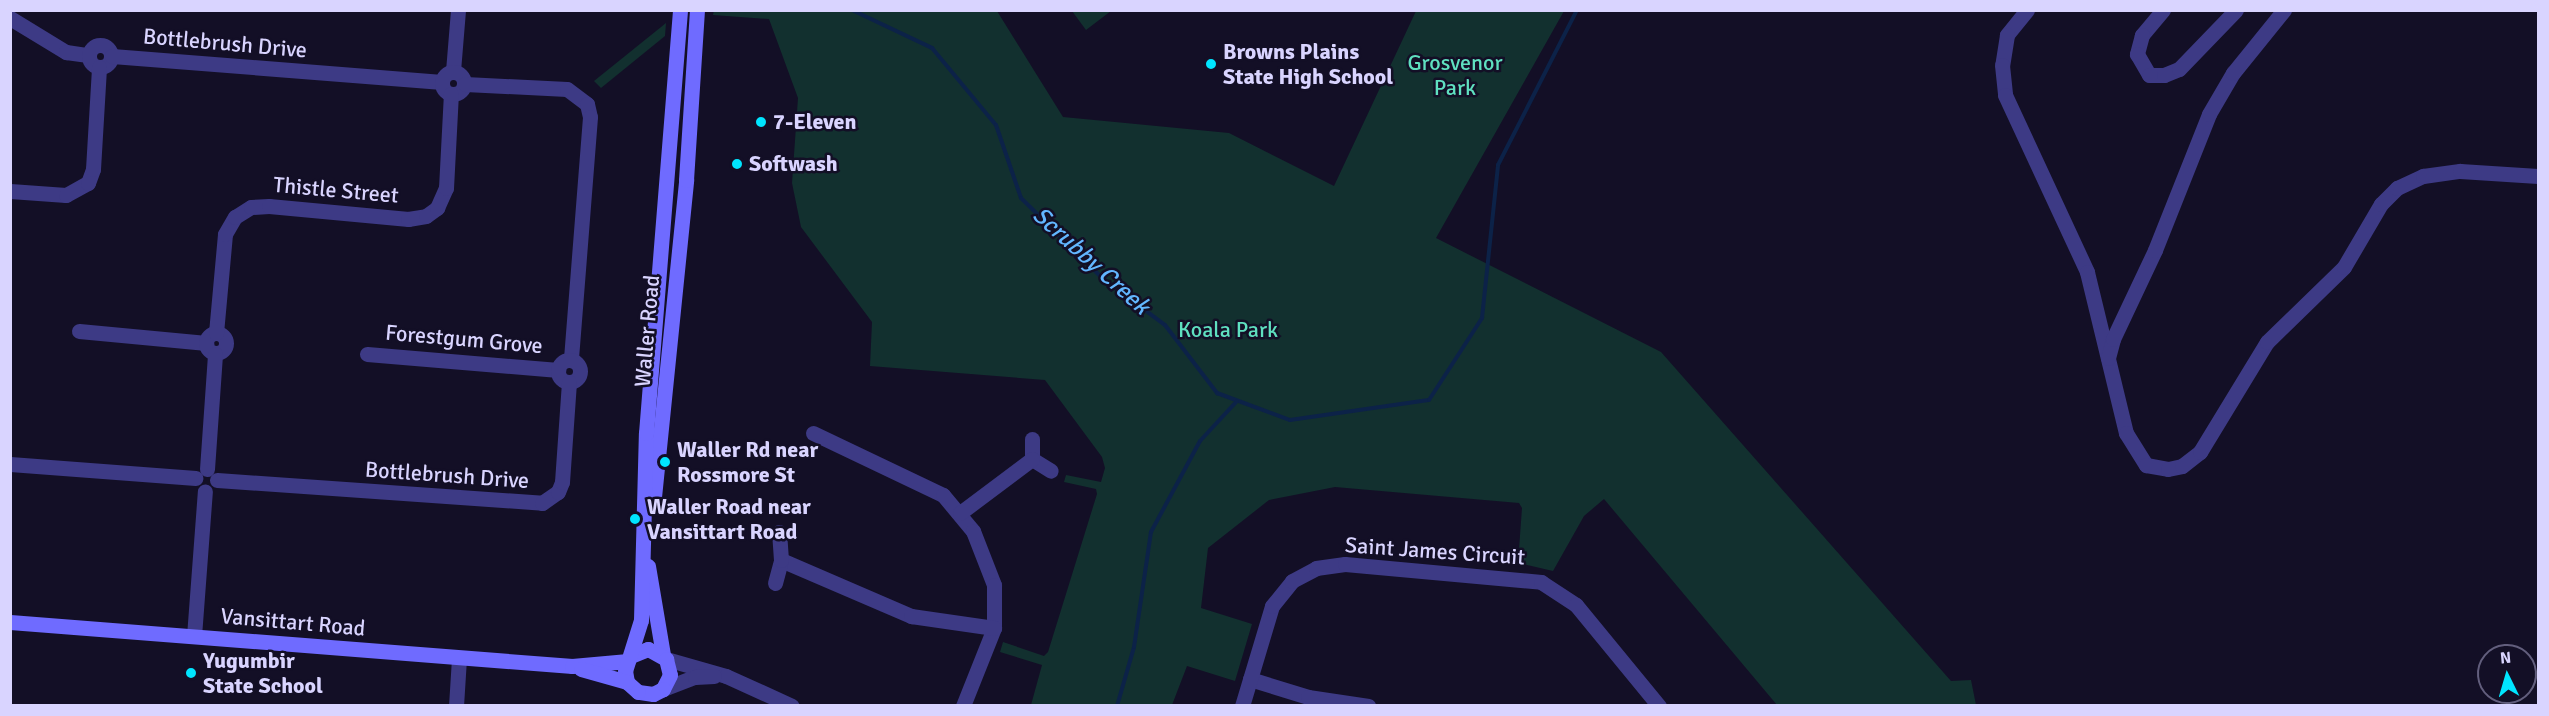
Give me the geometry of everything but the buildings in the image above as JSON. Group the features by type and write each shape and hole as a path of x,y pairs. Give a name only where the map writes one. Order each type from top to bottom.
{"street":[{"name":"Thistle Street","path":"206,476 212,343 225,234 235,217 250,207 269,206 408,219 426,216 437,208 446,188 449,83 458,10"},
{"name":"Waller Road","path":"660,695 670,675 648,562 680,10"},
{"name":"Waller Road","path":"632,705 631,658 641,620 646,433 690,119 697,10"},
{"path":"2027,10 2007,35 2002,65 2005,95 2087,272 2126,433 2136,453 2146,465 2168,469 2182,466 2200,452 2267,342 2344,267 2381,204 2397,188 2422,176 2460,171 2538,176"},
{"path":"2163,10 2142,35 2137,54 2150,75 2164,75 2179,69 2236,10"},
{"path":"2108,361 2113,339 2155,250 2209,114 2233,73 2284,10"},
{"path":"10,18 66,52 88,55"},
{"path":"103,45 112,57 106,66 99,67 90,62 88,55 92,48 103,45"},
{"name":"Bottlebrush Drive","path":"112,57 449,83"},
{"path":"10,191 66,195 88,183 93,169 99,67"},
{"path":"449,83 460,92 465,84 567,89 587,104 590,117 571,360"},
{"path":"672,118 690,119"},
{"path":"79,331 212,343"},
{"name":"Forestgum Grove","path":"367,354 558,370"},
{"path":"571,360 577,363 580,373 569,382 562,380 558,370 561,363 571,360"},
{"name":"Bottlebrush Drive","path":"10,464 206,476 542,503 558,492 562,482 569,382"},
{"path":"813,433 943,495 974,531 989,566 994,585 994,628 963,705"},
{"path":"1032,439 1032,459"},
{"path":"960,513 1032,459"},
{"path":"1032,459 1052,471"},
{"path":"194,636 205,491 198,488 206,476"},
{"path":"775,583 781,560 779,532"},
{"path":"781,560 911,616 994,628"},
{"name":"Saint James Circuit","path":"1242,705 1272,606 1292,581 1316,568 1345,564 1541,582 1576,605 1659,705"},
{"name":"Vansittart Road","path":"10,622 572,666 631,658"},
{"path":"631,658 648,649 665,657 726,676 792,705"},
{"path":"456,705 459,658"},
{"name":"Vansittart Road","path":"572,666 630,685"},
{"path":"630,685 646,694 660,695 695,677 726,676"},
{"path":"1250,679 1308,697 1368,705"}],"green space":[{"name":"Koala Park","path":"714,10 997,11 1063,117 1229,133 1334,186 1416,11 1564,11 1436,238 1661,352 1951,681 1971,680 1976,705 1777,705 1604,499 1584,516 1553,571 1518,563 1522,508 1519,503 1335,487 1269,500 1208,548 1201,608 1252,624 1235,681 1187,666 1172,705 1031,705 1042,665 1000,652 1003,642 1044,656 1048,652 1097,494 1096,489 1064,482 1066,475 1101,482 1105,468 1102,457 1045,380 870,366 872,322 801,227 792,183 798,98 769,19 713,15"},
{"path":"1072,11 1111,11 1086,30"},
{"path":"666,23 665,36 601,88 594,81"}],"waterway":[{"name":"Scrubby Creek","path":"852,10 932,48 996,125 1021,198 1103,279 1165,325 1217,393 1290,420 1429,400 1482,318 1498,165 1577,10"},
{"path":"1117,706 1134,647 1151,532 1200,441 1237,401"}],"place":[{"name":"Browns Plains State High School","path":"1211,64"},
{"name":"7-Eleven","path":"761,122"},
{"name":"Softwash","path":"737,164"},
{"name":"Waller Rd near Rossmore St","path":"665,462"},
{"name":"Waller Road near Vansittart Road","path":"635,519"},
{"name":"Yugumbir State School","path":"191,673"}],"park label":[{"name":"Grosvenor Park","path":"1455,74"}]}
